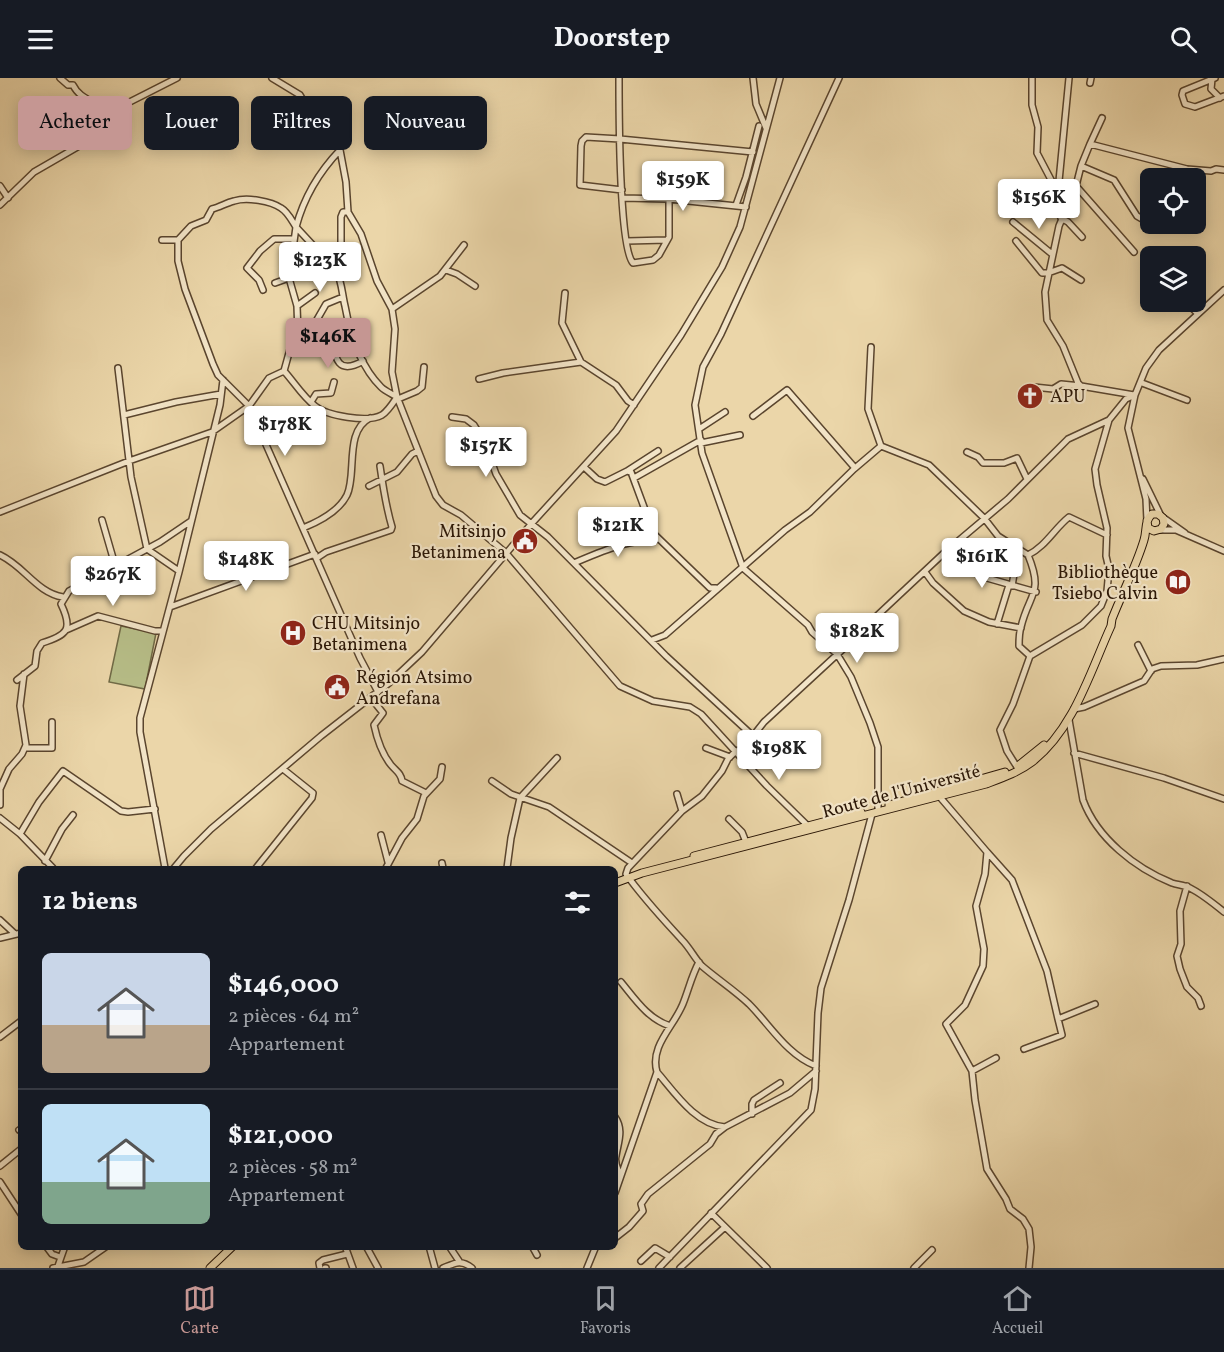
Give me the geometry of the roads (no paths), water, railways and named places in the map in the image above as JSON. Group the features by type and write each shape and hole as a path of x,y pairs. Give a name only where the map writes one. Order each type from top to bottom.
{"main road":[{"path":"1144,539 1158,530 1164,524 1161,516 1152,514 1147,521 1148,528 1158,530"},
{"name":"Route de l'Université","path":"618,878 986,784 1019,770 1033,761 1049,746 1069,720 1111,626 1144,539 1147,521"},
{"name":"Route de l'Université","path":"661,867 746,842 985,779 1017,767 1046,743 1066,717 1107,624 1112,619"},
{"name":"Route de l'Université","path":"618,881 627,876"},
{"path":"210,1268 229,1250"},
{"path":"215,1268 234,1250"}],"street":[{"path":"60,78 68,85 72,85 81,96"},
{"path":"132,99 177,78"},
{"path":"272,78 301,96"},
{"path":"619,78 622,198 628,254 633,263 653,260 667,240 669,199"},
{"path":"753,78 756,104 766,128"},
{"path":"176,866 204,835 321,736 378,692 422,652 532,523 616,431 704,299 722,267 740,227 780,78"},
{"path":"839,78 721,334 703,367 695,405 706,466 742,568 808,624 812,632 837,654 851,677 876,736 878,808"},
{"path":"1032,78 1032,105 1038,127 1038,153 1060,197"},
{"path":"1061,218 1060,158 1069,78"},
{"path":"1214,79 1183,92 1185,104 1196,106 1222,97"},
{"path":"1214,79 1211,89 1214,94 1222,97"},
{"path":"1082,386 1078,383 1063,346 1047,320 1045,292 1061,218 1102,118"},
{"path":"736,205 759,126"},
{"path":"622,190 580,185 582,141 586,137 753,152"},
{"path":"1090,144 1187,169 1224,170"},
{"path":"0,205 34,172 72,150"},
{"path":"340,150 346,182 348,212 361,234 377,281 392,309 395,328 392,372 397,398 436,496 443,505 461,515 506,553 620,687 653,701 690,707 711,723 808,826"},
{"path":"298,334 297,306 289,278 296,227 308,194 329,162 340,150"},
{"path":"1081,166 1114,180 1140,218"},
{"path":"0,186 8,198"},
{"path":"1076,186 1134,252"},
{"path":"622,198 669,199 746,207"},
{"path":"378,692 360,658 249,406 219,375 213,364 185,289 178,261 178,240 191,226 206,220 212,209 220,208 235,200 251,200 282,208 296,227 336,270 352,333 363,360 382,388 397,398"},
{"path":"336,270 341,255 341,217 343,212 348,212"},
{"path":"1061,218 1082,237"},
{"path":"1013,222 1052,254"},
{"path":"263,290 259,280 247,268 274,239 294,239"},
{"path":"162,240 178,240"},
{"path":"627,241 667,240"},
{"path":"1016,242 1042,273 1062,268 1081,280"},
{"path":"392,309 440,276 464,245"},
{"path":"446,270 476,286"},
{"path":"275,283 289,278"},
{"path":"1147,521 1146,499 1128,428 1135,395 1142,383 1146,368 1159,350 1224,292"},
{"path":"297,306 315,293"},
{"path":"565,293 562,323 581,362 616,385 634,405"},
{"path":"311,330 326,303 343,297"},
{"path":"0,512 129,461 212,432 249,406 269,378 284,371 292,342 298,334 311,330 315,332 330,329 336,360 348,366 356,365 363,360"},
{"path":"332,340 352,333"},
{"path":"871,347 868,409 881,446 929,465 984,518 998,536 1028,555 1036,580 1036,592 1021,628 1019,646 1030,656"},
{"path":"479,378 581,362"},
{"path":"284,371 320,409 356,418 370,418 380,416 397,398 422,387 424,367"},
{"path":"118,368 129,461 147,549 179,571"},
{"path":"165,866 140,732 140,718 179,571 224,380"},
{"path":"311,402 316,394 331,393 334,382"},
{"path":"1142,383 1187,400"},
{"path":"1034,387 1053,389 1061,384 1135,395"},
{"path":"753,416 787,390 855,468"},
{"path":"124,415 221,394"},
{"path":"1017,767 1007,751 1000,730 1013,704 1030,656 1082,625 1101,606 1107,591 1109,569 1106,556 1107,535 1095,469 1109,420 1126,399 1135,395"},
{"path":"699,429 725,412"},
{"path":"452,417 466,419 474,425 484,441 496,474 520,515 532,523 753,736"},
{"path":"303,528 325,517 346,496 352,448 361,424 370,418"},
{"path":"816,1069 794,1053 749,1004 699,962 627,876 632,862 682,811 702,796 730,757 752,742 753,736 780,706 944,554 1008,499 1068,440 1109,420"},
{"path":"634,478 700,442 740,435"},
{"path":"651,640 665,635 785,530 810,512 881,446"},
{"path":"369,486 397,472 418,451"},
{"path":"584,467 597,479 605,482 658,451"},
{"path":"967,452 978,457 983,463 1004,463 1017,458 1028,479"},
{"path":"170,607 391,530 380,466"},
{"path":"1138,470 1161,516 1185,533"},
{"path":"627,471 632,472 650,524 658,539 710,588 718,587"},
{"path":"1028,555 1041,548 1069,517 1107,535"},
{"path":"102,520 115,565"},
{"path":"66,630 68,619 61,604 63,597 80,584 147,549 191,521"},
{"path":"1158,530 1176,530 1224,551"},
{"path":"574,563 605,549 638,540 658,539"},
{"path":"997,624 1011,585 1018,550"},
{"path":"944,554 980,576 1036,592"},
{"path":"0,555 8,558 46,591 63,597"},
{"path":"925,572 933,583 964,611 997,624 1021,628"},
{"path":"16,680 35,666 42,643 55,639 66,630 98,616 163,631"},
{"path":"1138,645 1151,671"},
{"path":"1074,709 1084,707 1144,681 1151,671 1161,666 1197,665 1224,659"},
{"path":"0,805 0,789 9,769 25,748 20,706 25,674"},
{"path":"370,698 383,713 374,725 377,739 392,766 402,776 402,781 426,793"},
{"path":"1069,720 1083,800 1087,811 1102,832 1114,846 1132,860 1174,884 1187,886 1224,912"},
{"path":"25,748 52,748 52,722"},
{"path":"706,748 730,757"},
{"path":"1074,753 1164,778 1224,800"},
{"path":"507,866 520,798 556,758"},
{"path":"387,865 402,838 417,819 426,793 440,779 442,767"},
{"path":"258,866 312,798 313,793 283,769"},
{"path":"20,834 43,796 63,771 121,811 155,809"},
{"path":"492,781 520,798 549,807 632,862"},
{"path":"677,794 682,811"},
{"path":"939,796 1012,879 1047,971 1062,1035 1024,1049"},
{"path":"659,1268 811,1110 814,1099 821,988 849,900 872,814"},
{"path":"45,861 62,829 73,815"},
{"path":"0,818 20,834 51,866"},
{"path":"729,819 746,842"},
{"path":"381,835 387,865"},
{"path":"987,852 985,874 976,906 984,949 983,966 965,1005 946,1024 972,1071 987,1169 1010,1209 1023,1219 1029,1229 1031,1246 1029,1268"},
{"path":"1187,886 1180,911 1180,944 1177,956 1187,987 1198,998 1201,1006"},
{"path":"0,920 14,933"},
{"path":"0,938 18,933"},
{"path":"699,962 690,980 684,1003 666,1030 654,1061 657,1072 716,1134"},
{"path":"621,982 634,1001 663,1024 670,1026"},
{"path":"1058,1019 1095,1004"},
{"path":"0,1037 18,1023"},
{"path":"972,1071 996,1058"},
{"path":"618,1236 644,1211 641,1204 648,1194 710,1144 716,1134 790,1093 816,1069"},
{"path":"618,1181 657,1072"},
{"path":"752,1114 754,1100 780,1083"},
{"path":"704,1121 718,1127 725,1127"},
{"path":"618,1124 620,1128 618,1149"},
{"path":"0,1166 18,1151"},
{"path":"618,1167 621,1177"},
{"path":"0,1182 18,1209"},
{"path":"711,1213 767,1268"},
{"path":"680,1268 725,1227"},
{"path":"641,1261 655,1248 670,1257"},
{"path":"49,1250 60,1257"},
{"path":"55,1267 63,1250"},
{"path":"55,1267 84,1262 101,1250"},
{"path":"346,1250 353,1268"},
{"path":"368,1250 378,1268"},
{"path":"430,1250 435,1268"},
{"path":"452,1250 459,1261"},
{"path":"534,1250 537,1255"},
{"path":"587,1268 594,1250"},
{"path":"914,1268 932,1250"},
{"path":"320,1268 322,1260 347,1254"},
{"path":"443,1268 459,1261 472,1268"}],"place":[{"name":"APU","path":"1030,396"},
{"name":"Mitsinjo Betanimena","path":"525,541"},
{"name":"Bibliothèque Tsiebo Calvin","path":"1178,582"},
{"name":"CHU Mitsinjo Betanimena","path":"293,633"},
{"name":"Région Atsimo Andrefana","path":"337,687"}]}
